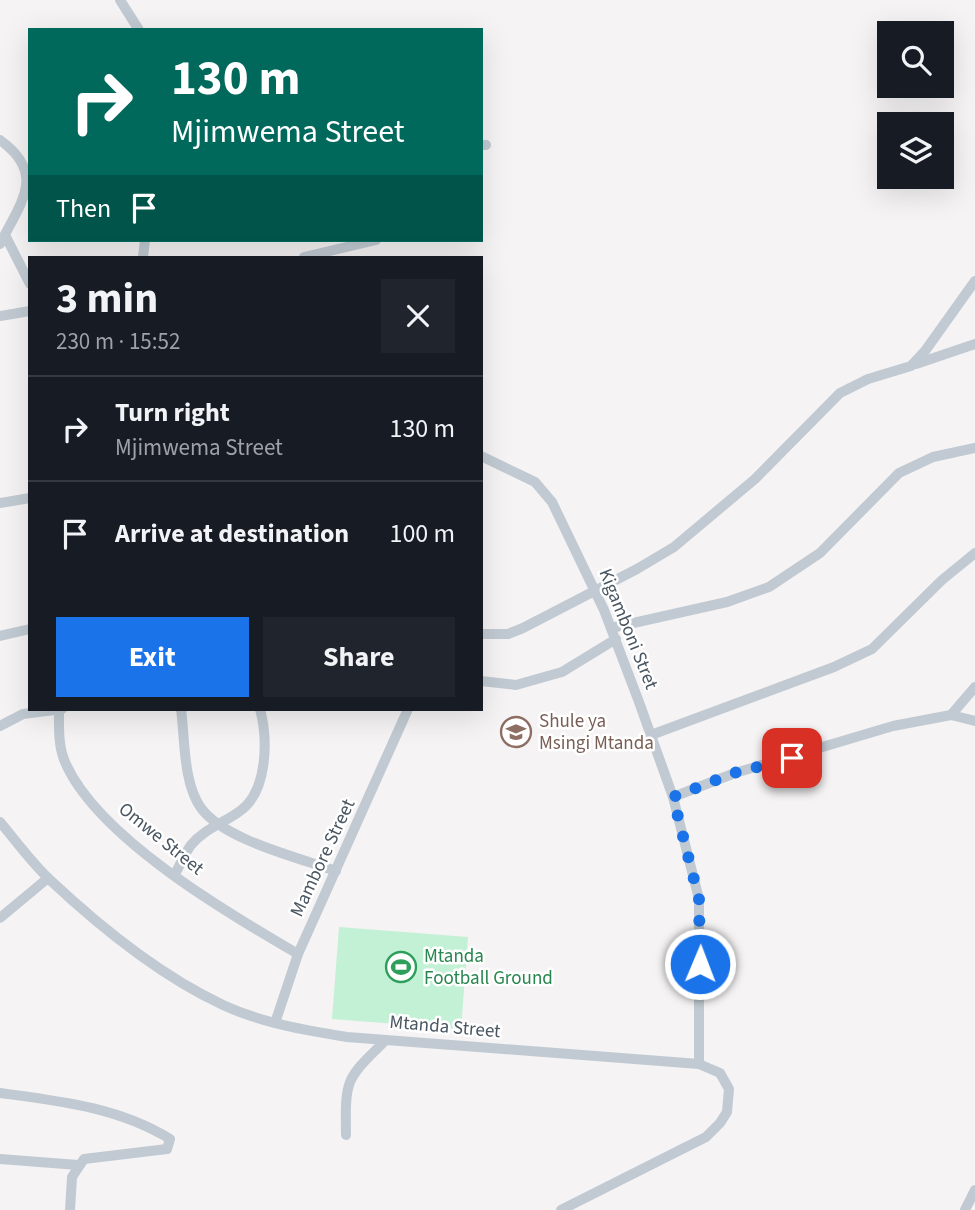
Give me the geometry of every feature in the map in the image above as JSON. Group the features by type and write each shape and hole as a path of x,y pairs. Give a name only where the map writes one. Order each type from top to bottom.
{"street":[{"path":"120,0 138,28"},
{"path":"0,140 23,162 28,175 20,203 2,239 28,281"},
{"path":"20,203 28,196"},
{"path":"308,256 368,242"},
{"path":"911,366 925,351 975,281"},
{"path":"0,316 28,311"},
{"path":"483,634 508,634 656,559 693,532 755,479 840,393 885,372 975,344"},
{"path":"611,628 727,603 769,587 820,553 899,473 933,457 975,448"},
{"name":"Kigamboni Stret","path":"483,457 535,482 557,510 616,639 673,797 699,899 699,1064"},
{"path":"0,503 28,498"},
{"path":"650,735 834,667 872,649 942,580 975,552"},
{"path":"0,636 28,629"},
{"path":"483,681 516,685 562,672 616,639"},
{"path":"951,715 975,687"},
{"path":"0,726 23,714 45,711"},
{"name":"Omwe Street","path":"60,711 64,761 89,799 130,839 175,874 236,918 298,954"},
{"path":"181,711 195,795 201,808 218,825 254,842 336,871"},
{"path":"175,874 191,846 242,810 253,799 260,780 264,755 260,711"},
{"name":"Mambore Street","path":"275,1023 298,954 407,711"},
{"path":"673,797 734,773 893,726 951,715 975,722"},
{"name":"Mtanda Street","path":"0,822 48,878 152,964 224,1006 296,1029 386,1040 699,1064"},
{"path":"0,918 48,878"},
{"path":"346,1135 348,1081 354,1070 386,1040"},
{"path":"561,1210 706,1137 720,1123 727,1112 729,1089 720,1073 699,1064"},
{"path":"0,1093 75,1102 124,1118 170,1139 167,1150 93,1156 78,1165 72,1177 69,1210"},
{"path":"0,1159 78,1165"},
{"path":"965,1210 975,1190"}],"green space":[{"name":"Mtanda Football Ground","path":"339,927 468,937 461,1029 332,1019"}],"place":[{"name":"Shule ya Msingi Mtanda","path":"516,732"},
{"name":"Mtanda Football Ground","path":"401,967"}],"route":[{"path":"700,964 699,899 673,797 734,773 792,758"}]}
